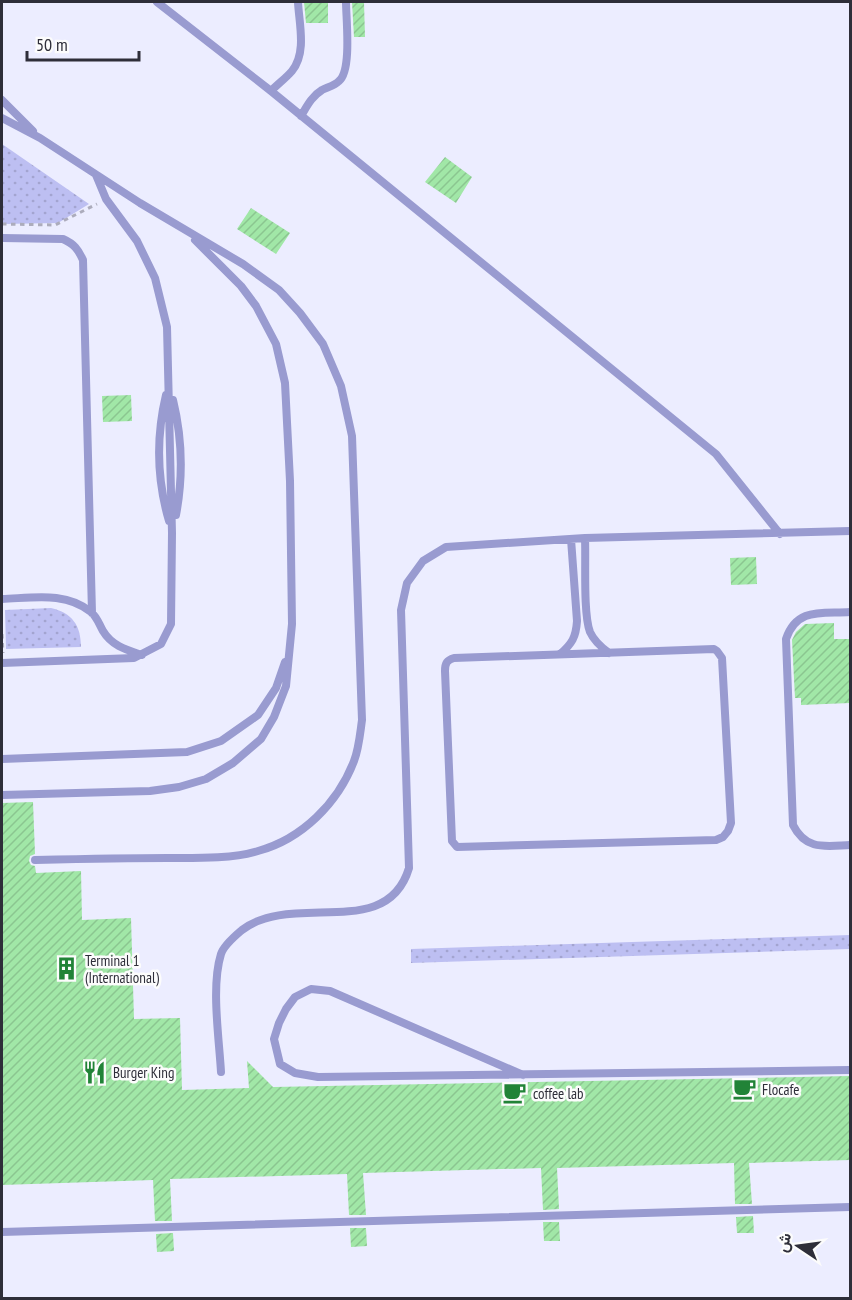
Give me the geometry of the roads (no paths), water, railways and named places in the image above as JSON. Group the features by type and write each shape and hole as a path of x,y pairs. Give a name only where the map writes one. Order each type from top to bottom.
{"lane":[{"path":"157,2 271,91 716,454 780,534"},
{"path":"271,91 293,70 298,59 301,49 298,2"},
{"path":"301,116 311,99 339,82 344,76 347,55 346,2"},
{"path":"2,100 40,138"},
{"path":"2,118 40,138 182,229 243,264 279,290 300,313 322,344 342,386 352,436 362,720 354,761 342,786 321,812 299,833 258,852 209,858 35,860"},
{"path":"2,663 134,658 142,656 161,644 171,624 172,533 167,327 155,278 137,241 106,199 96,175"},
{"path":"2,795 150,792 206,779 234,763 261,739 274,717 286,686 292,624 290,481 285,383 276,345 256,306 216,259 182,229"},
{"path":"2,238 63,239 78,249 83,260 92,613"},
{"path":"221,1072 216,980 222,951 235,935 252,922 276,914 354,911 372,908 391,899 406,879 409,868 401,610 407,583 423,561 446,547 571,538 850,531"},
{"path":"560,654 570,646 576,634 571,538"},
{"path":"585,538 590,631 597,644 609,653"},
{"path":"2,599 66,598 92,613 109,639 121,648 142,656"},
{"path":"850,612 812,614 802,617 790,629 786,639 793,825 797,833 810,844 850,845"},
{"path":"2,759 187,752 221,741 258,715 276,688 285,660 292,624"},
{"path":"714,649 721,654 731,823 723,837 716,840 457,847 452,841 445,665 454,658 560,654 714,649"},
{"path":"523,1075 330,991 311,989 295,997 279,1023 274,1039 280,1064 295,1072 318,1077 523,1075 850,1070"},
{"path":"2,1232 850,1208"}],"place":[{"name":"Terminal 1 (International)","path":"67,969"},
{"name":"Burger King","path":"95,1072"},
{"name":"Flocafe","path":"744,1089"},
{"name":"coffee lab","path":"515,1093"}]}
